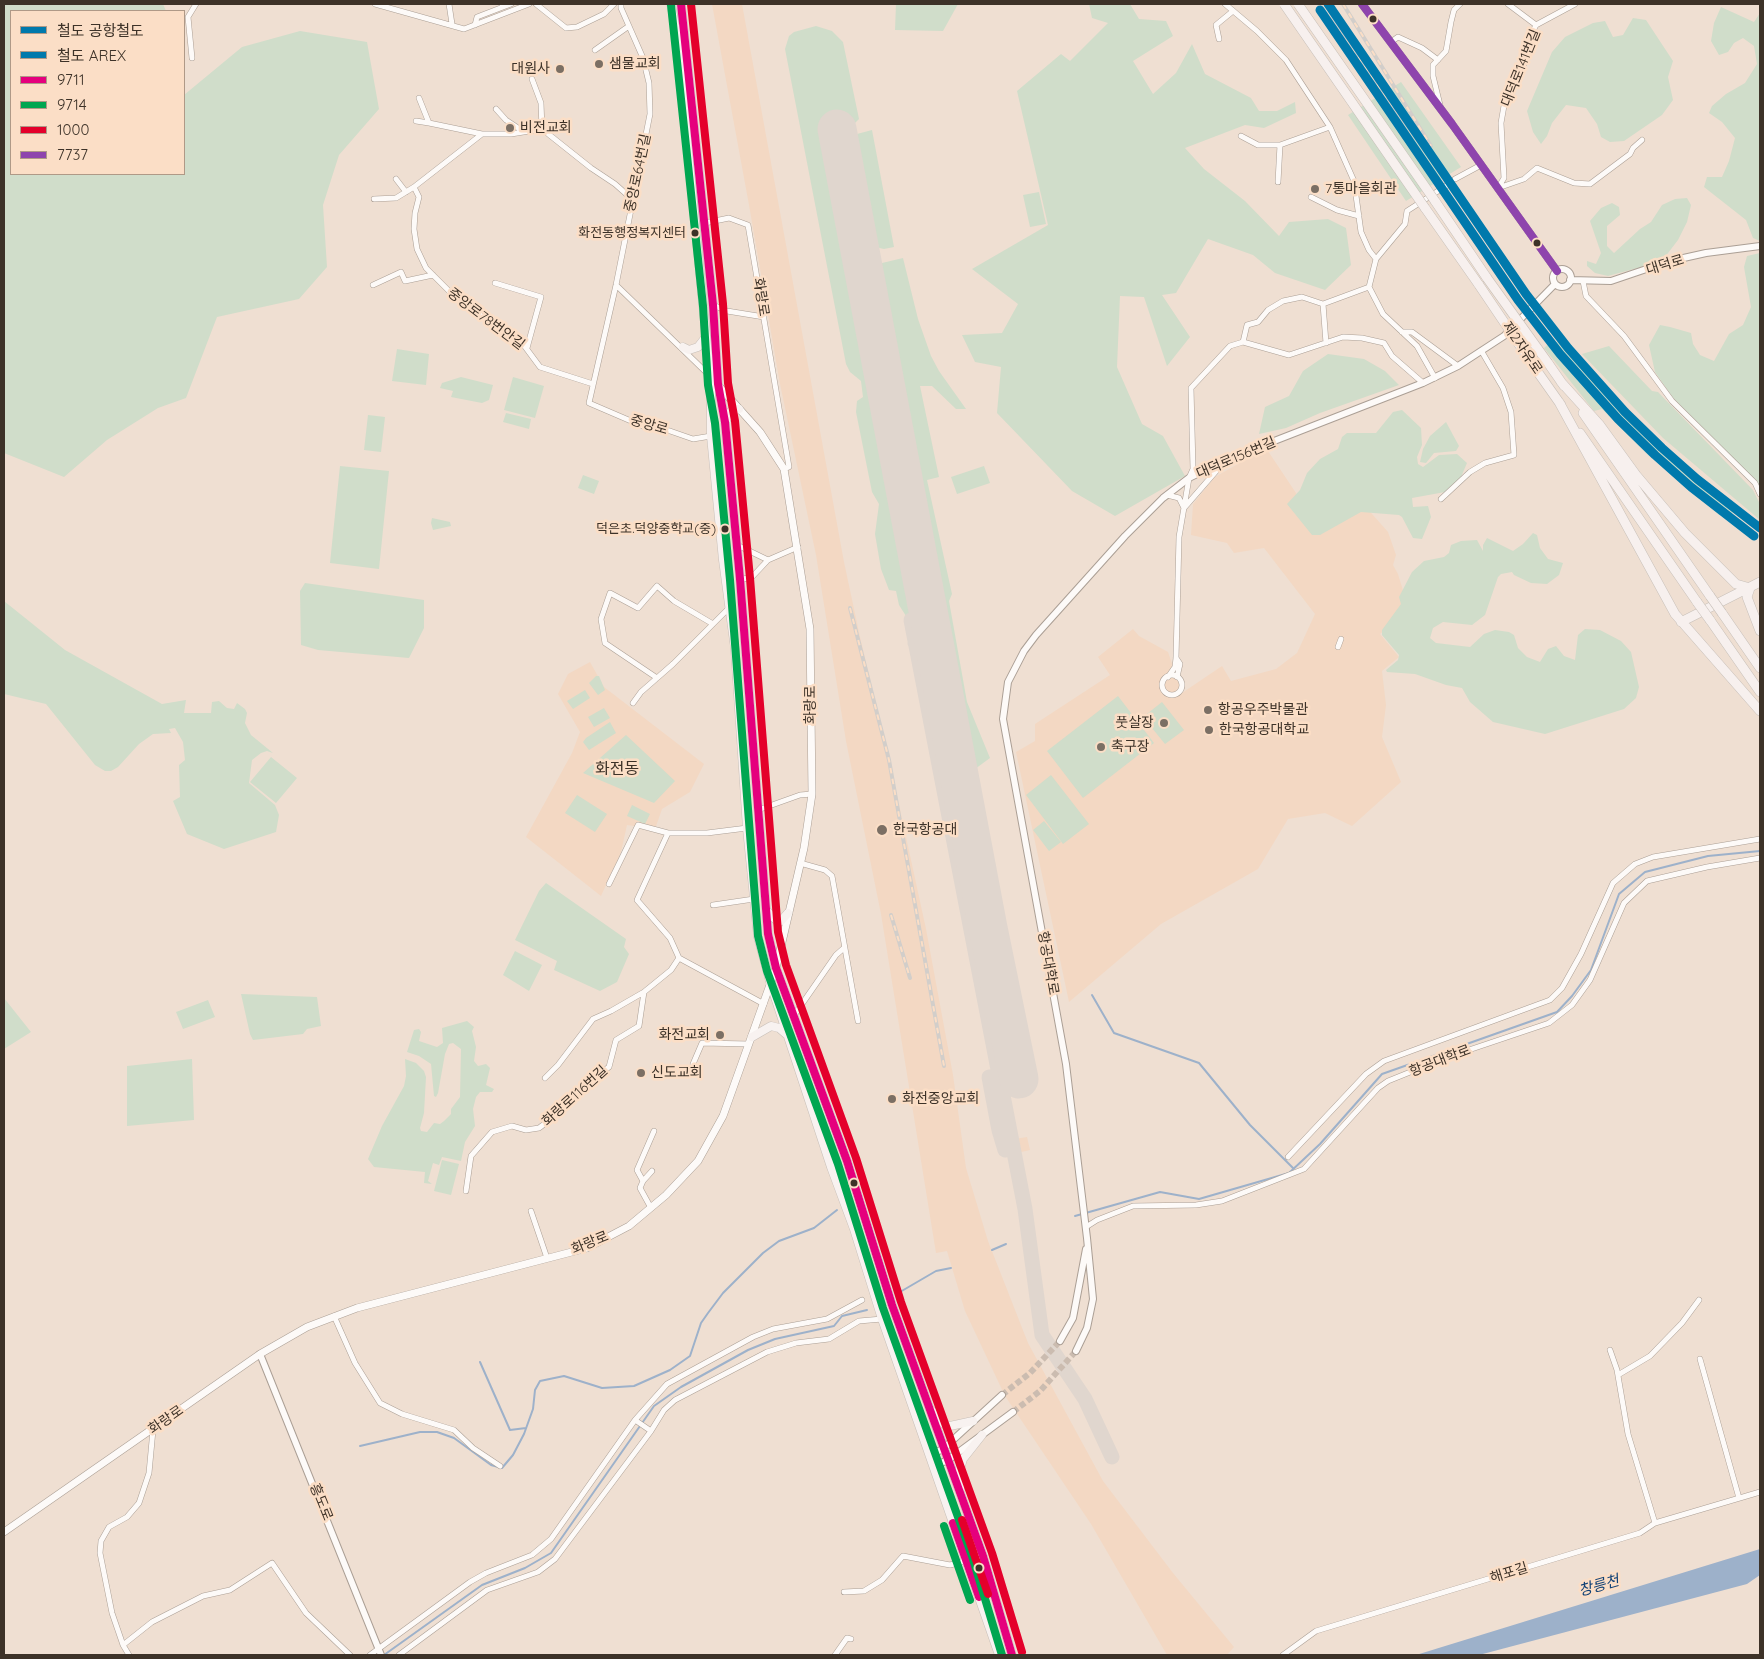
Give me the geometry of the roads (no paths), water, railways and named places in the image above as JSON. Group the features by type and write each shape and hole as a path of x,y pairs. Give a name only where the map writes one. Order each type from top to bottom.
{"highway":[{"name":"제2자유로","path":"1284,4 1760,692"},
{"name":"제2자유로","path":"1298,4 1760,668"},
{"path":"1561,382 1599,424 1636,475 1685,533 1736,584 1750,588"},
{"path":"1559,402 1586,454 1610,492 1681,622 1760,711"},
{"path":"1681,622 1760,582"},
{"path":"1750,588 1747,597 1760,631"}],"main road":[{"path":"671,4 677,37 709,374 711,436 728,609 736,668 747,828 758,938 771,986 831,1167 854,1229 882,1320 999,1655"},
{"path":"681,4 705,223 718,384 725,422 737,545 768,934 776,968 795,1014 847,1161 892,1305 960,1498 983,1556 1012,1655"},
{"path":"683,347 690,350 698,347 705,336"},
{"name":"화랑로","path":"4,1532 260,1354 307,1327 357,1308 587,1248 629,1226 666,1196 698,1161 723,1116 771,986 804,848 812,794 810,629 784,469 760,432 709,374"},
{"path":"725,422 730,412 739,409"},
{"path":"767,910 777,921 781,921 788,913"},
{"path":"751,1040 766,1027 774,1026 785,1032 790,1042"},
{"path":"929,1408 939,1420 950,1426 974,1421"},
{"path":"960,1498 960,1469 963,1459 982,1435"}],"street":[{"path":"192,58 188,17 196,4"},
{"path":"375,4 452,24 464,29 529,4"},
{"path":"450,4 452,24"},
{"path":"475,25 477,18 502,6 511,4"},
{"path":"536,4 566,28 577,27 604,14 614,4"},
{"name":"중앙로64번길","path":"589,404 634,200 650,114 649,83 643,58 620,8 621,4"},
{"path":"1225,4 1257,30 1286,60 1330,126 1354,181 1362,232 1368,250 1376,259"},
{"path":"1362,4 1442,109 1557,271"},
{"path":"1442,109 1433,76 1433,66 1446,51 1454,10 1460,4"},
{"path":"1508,4 1536,25"},
{"name":"대덕로141번길","path":"1498,188 1504,178 1501,123 1505,100 1530,52 1531,35 1536,25 1574,4"},
{"path":"1219,39 1216,25 1233,11"},
{"path":"595,50 629,26"},
{"path":"1391,42 1398,37 1422,48 1438,60"},
{"path":"532,79 541,103 542,129"},
{"path":"419,98 429,122"},
{"path":"496,109 506,120 522,132"},
{"path":"416,121 429,122 482,134 542,129 634,200"},
{"path":"1240,136 1258,145 1280,145 1330,126"},
{"path":"374,199 396,198 406,192 482,134"},
{"path":"1498,188 1524,179 1537,168 1574,183 1590,184 1630,154 1633,148 1642,140"},
{"path":"1278,182 1280,145"},
{"path":"1455,179 1481,164"},
{"path":"396,179 406,192"},
{"path":"1435,378 1417,346 1382,314 1370,287 1376,259 1405,224 1407,211 1449,184"},
{"name":"중앙로78번안길","path":"414,187 419,198 415,213 414,229 417,249 422,262 433,275 454,296 459,296 471,304 474,311 512,335 527,348 535,362 542,368 593,384"},
{"path":"1311,197 1337,210 1359,216"},
{"name":"화랑로","path":"705,223 730,218 748,225 789,467 784,469"},
{"name":"대덕로","path":"1570,280 1611,281 1670,261 1706,253 1760,246"},
{"path":"1562,269 1568,272 1570,280 1563,286 1555,284 1553,277 1557,271 1562,269"},
{"path":"373,285 401,272 405,281 433,275"},
{"path":"1583,281 1586,296 1624,336 1672,401 1755,483 1760,494"},
{"path":"495,283 541,297 527,348"},
{"name":"대덕로156번길","path":"1177,677 1180,664 1176,658 1179,537 1189,478 1225,461 1423,383 1458,366 1504,336 1555,284"},
{"path":"616,285 683,347 709,374"},
{"path":"1242,342 1247,325 1258,322 1268,310 1283,301 1302,297 1323,304 1370,287"},
{"path":"1323,304 1326,342"},
{"path":"713,306 727,311 764,317"},
{"path":"1401,332 1412,332 1458,366"},
{"path":"1189,478 1193,469 1194,451 1191,438 1191,388 1230,346 1242,342 1289,354 1342,337 1384,343 1392,356 1423,383"},
{"path":"1441,499 1485,463 1514,455 1511,412 1503,388 1482,352"},
{"name":"중앙로","path":"589,404 645,427 670,431 694,439 711,436"},
{"path":"1167,495 1178,498 1184,508 1225,461"},
{"name":"항공대학로","path":"1189,478 1167,495 1125,536 1024,651 1008,682 1003,719 1008,756 1066,1064 1085,1225 1133,1206 1196,1205 1222,1201 1304,1169 1378,1088 1388,1081 1445,1058 1549,1023 1572,1005 1590,980 1624,902 1647,882 1698,868 1760,858"},
{"path":"737,545 768,560"},
{"path":"740,579 751,578 768,560 798,547"},
{"path":"657,678 605,643 601,618 610,593 638,608 657,586 674,601 713,624"},
{"path":"633,703 728,609"},
{"path":"1338,646 1341,639"},
{"path":"1168,677 1177,677 1182,682 1182,689 1178,694 1166,693 1163,687 1164,681 1175,667 1176,658"},
{"path":"758,810 800,795 812,794"},
{"path":"609,884 638,825 668,833 747,828"},
{"path":"668,833 637,900 670,938 679,958 764,1004"},
{"name":"항공대학로","path":"1288,1157 1366,1074 1384,1061 1550,1000 1562,988 1581,954 1612,883 1635,864 1653,857 1760,839"},
{"path":"800,863 825,870 832,876 858,1021"},
{"path":"713,905 754,900"},
{"path":"795,1014 836,955 844,948"},
{"path":"545,1078 558,1065 593,1019 611,1012 621,1004 644,992 671,970 679,958"},
{"name":"화랑로116번길","path":"466,1191 471,1156 492,1132 512,1126 526,1130 539,1128 552,1119 581,1087 609,1067 616,1040 639,1026 644,992"},
{"path":"693,1064 702,1043 751,1040"},
{"path":"643,1181 637,1170 654,1131"},
{"path":"651,1208 640,1188 643,1181 652,1171"},
{"path":"530,1211 548,1258"},
{"path":"1076,1350 1087,1328 1093,1299 1085,1225"},
{"path":"1060,1341 1073,1318 1080,1291 1087,1238"},
{"path":"370,1655 380,1651 470,1582 486,1573 532,1555 551,1539 635,1420 667,1384 753,1337 773,1329 827,1319 862,1300"},
{"path":"1618,1375 1650,1356 1682,1323 1699,1300"},
{"path":"334,1316 356,1363 380,1403 402,1414 454,1430 473,1448 500,1466"},
{"path":"399,1655 488,1590 538,1572 555,1559 651,1431 664,1410 675,1400 767,1352 796,1343 829,1338 859,1321 882,1320"},
{"path":"1610,1350 1618,1375 1628,1434 1655,1522"},
{"name":"흥도로","path":"260,1354 380,1651"},
{"path":"1700,1359 1739,1498"},
{"path":"930,1455 943,1450 1002,1395"},
{"path":"934,1466 948,1460 1012,1412"},
{"path":"635,1420 651,1431"},
{"path":"129,1655 123,1645 112,1613 100,1553 101,1541 109,1528 127,1517 139,1503 149,1473 153,1430"},
{"name":"해포길","path":"1283,1655 1316,1631 1640,1533 1655,1522 1760,1492"},
{"path":"844,1592 864,1591 882,1580 903,1556 950,1565 983,1556"},
{"path":"123,1645 152,1622 202,1596 230,1590 272,1563 306,1613 350,1655"},
{"path":"835,1655 847,1638 851,1639"}],"water":[{"path":"1760,1549 1760,1575 1747,1584 1479,1655 1416,1655"}],"waterway":[{"path":"1075,1216 1160,1192 1199,1199 1289,1173 1320,1144 1382,1074 1557,1012 1572,996 1591,970 1619,894 1645,872 1708,856 1760,851"},
{"path":"1092,995 1114,1033 1199,1063 1250,1125 1293,1168"},
{"path":"360,1446 420,1432 437,1432 454,1438 491,1465 502,1468 513,1455 524,1434 533,1409 535,1390 540,1381 564,1376 602,1388 634,1386 670,1370 690,1356 701,1323 708,1313 723,1293 763,1253 779,1241 814,1228 837,1210"},
{"path":"992,1250 1006,1244"},
{"path":"900,1292 936,1271 951,1268"},
{"path":"384,1655 482,1585 525,1568 551,1553 654,1406 681,1387 748,1350 775,1339 834,1326 842,1316 867,1310"},
{"path":"480,1362 510,1430 526,1428"}],"tunnel":[{"path":"1002,1395 1030,1373 1060,1341"},
{"path":"1013,1412 1040,1391 1076,1351"}],"railway":[{"path":"1319,4 1446,179"},
{"path":"1343,4 1431,146"},
{"path":"850,608 889,760 944,1066"},
{"path":"891,915 910,978"}],"rail line":[{"name":"공항철도","path":"1328,4 1526,294 1568,348 1625,412 1662,448 1697,479 1760,528"},
{"name":"AREX","path":"1320,10 1518,300 1560,354 1618,419 1655,455 1691,487 1754,536"}],"place":[{"name":"샘물교회","path":"599,64"},
{"name":"대원사","path":"560,69"},
{"name":"비전교회","path":"510,128"},
{"name":"7통마을회관","path":"1315,189"},
{"name":"화전동행정복지센터","path":"695,233"},
{"name":"덕은초.덕양중학교(중)","path":"725,529"},
{"name":"항공우주박물관","path":"1208,710"},
{"name":"풋살장","path":"1164,723"},
{"name":"한국항공대학교","path":"1209,730"},
{"name":"축구장","path":"1101,747"},
{"name":"한국항공대","path":"882,830"},
{"name":"화전교회","path":"720,1035"},
{"name":"신도교회","path":"641,1073"},
{"name":"화전중앙교회","path":"892,1099"}],"district":[{"name":"화전동","path":"617,769"}],"water label":[{"name":"창릉천","path":"1599,1586"}]}
